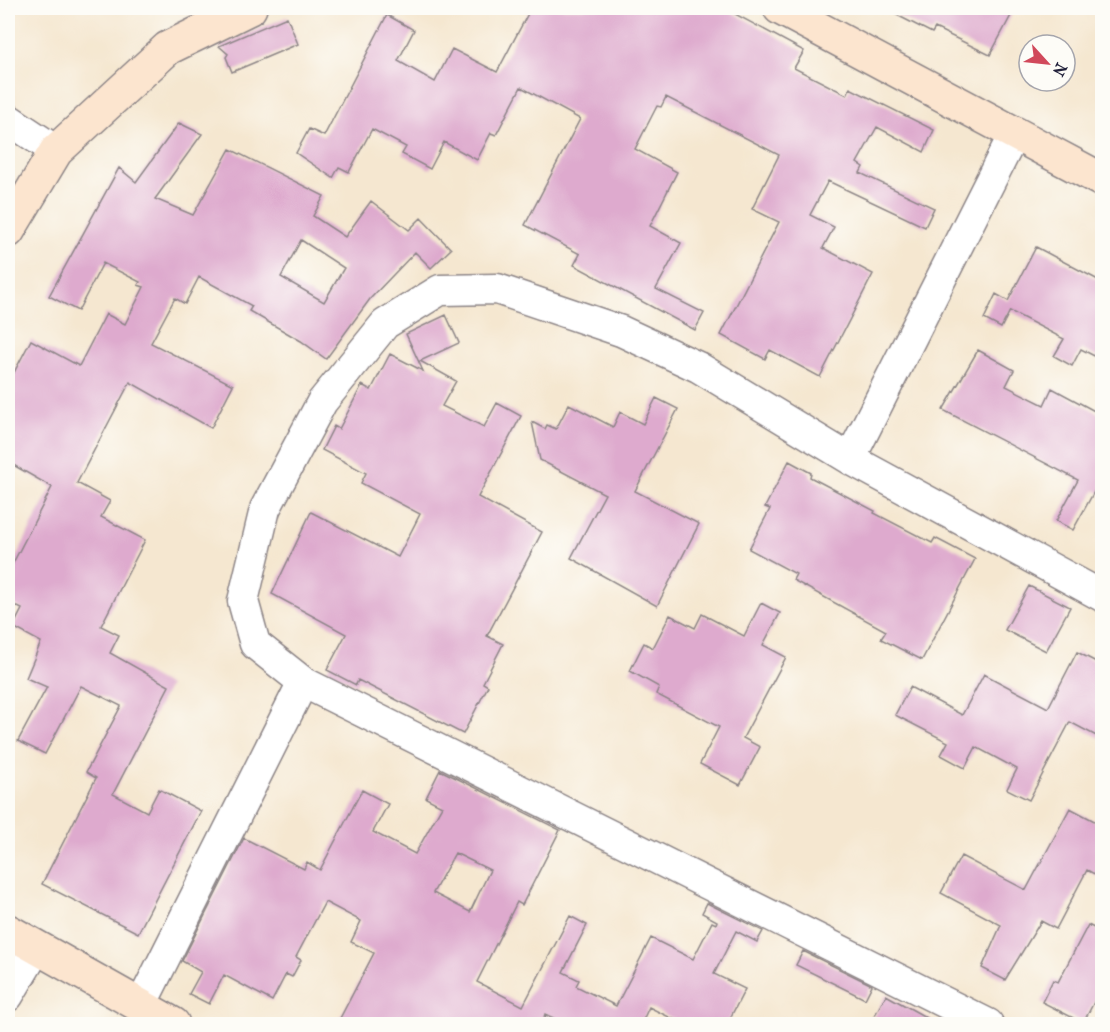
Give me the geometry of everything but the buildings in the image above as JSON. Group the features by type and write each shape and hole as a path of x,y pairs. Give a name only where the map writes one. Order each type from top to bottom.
{"street":[{"path":"8,231 56,151 168,48 250,8"},
{"path":"780,8 1102,180"},
{"path":"8,119 56,151"},
{"path":"850,459 1014,134"},
{"path":"988,1024 303,682 255,644 243,601 265,509 322,402 385,324 440,290 497,289 621,331 698,367 850,459 1102,596"},
{"path":"140,1007 303,682"},
{"path":"8,931 36,949 173,1024"},
{"path":"8,996 36,949"}]}
